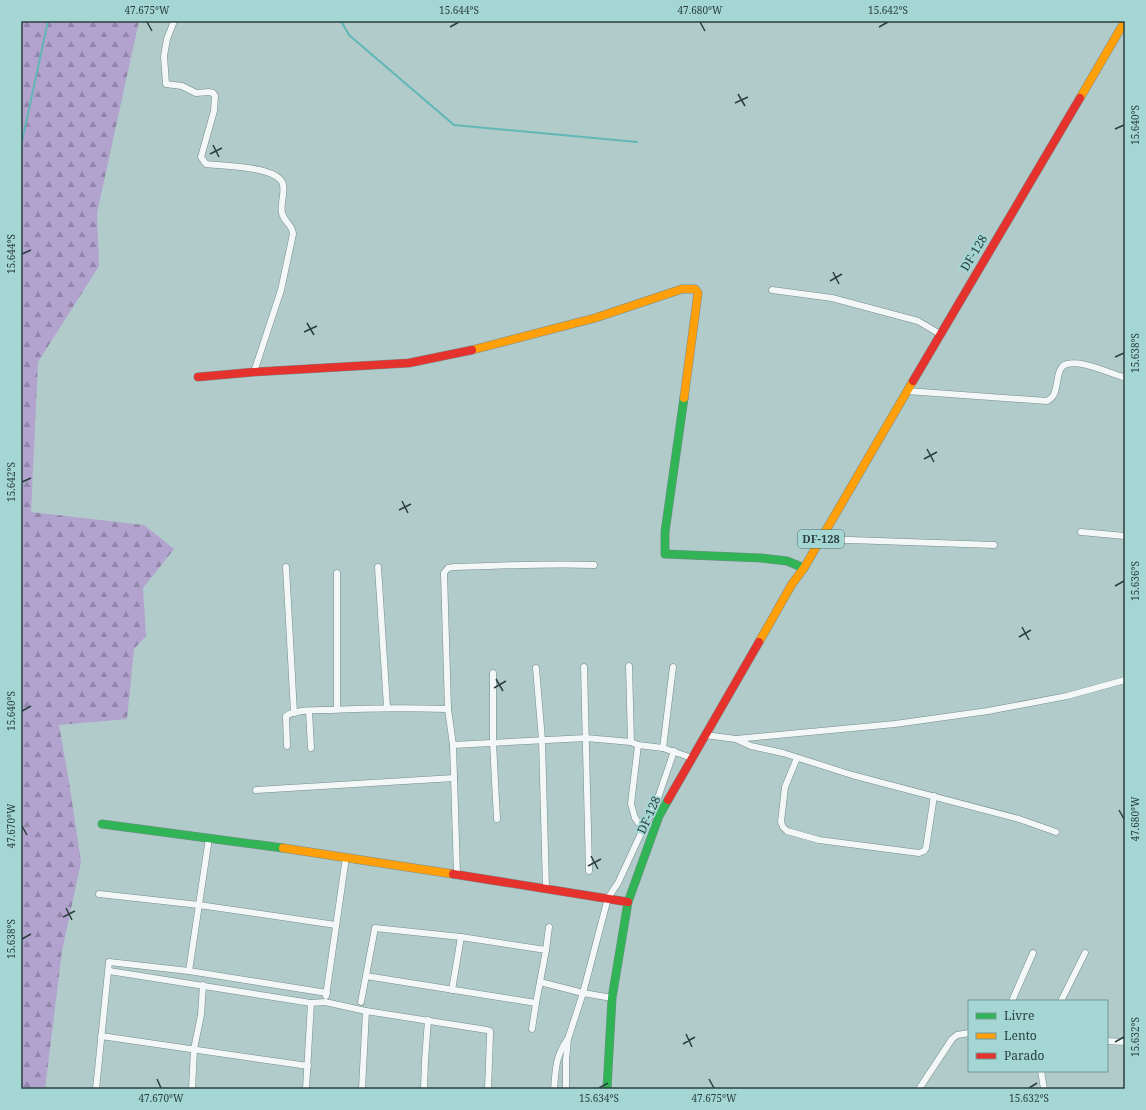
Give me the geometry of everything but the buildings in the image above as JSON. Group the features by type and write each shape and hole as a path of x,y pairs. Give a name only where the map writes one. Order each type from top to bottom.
{"street":[{"path":"174,21 166,39 164,56 166,84 182,86 196,93 209,92 213,93 215,96 214,111 201,157 203,162 206,164 259,169 274,174 280,179 283,185 283,216 293,229 293,234 281,290 254,372"},
{"name":"DF-128","path":"607,1089 612,998 628,902 659,816 792,584 804,568 1125,21"},
{"path":"198,377 254,372 409,363 480,348 595,318 682,289 695,289 698,293 665,532 665,554 761,558 787,561 804,568"},
{"path":"772,290 832,298 918,321 940,334"},
{"path":"907,391 1047,401 1055,395 1059,370 1063,366 1070,363 1087,365 1123,377"},
{"path":"1081,532 1125,536"},
{"path":"821,539 994,545"},
{"path":"457,874 454,778 448,709 444,573 448,568 454,567 529,566 558,563 594,565"},
{"path":"286,567 294,713"},
{"path":"378,567 387,707"},
{"path":"337,573 337,709"},
{"path":"629,666 631,742"},
{"path":"584,667 589,871"},
{"path":"663,748 673,667"},
{"path":"536,668 542,740 546,888"},
{"path":"493,673 497,819"},
{"path":"706,735 736,739 895,724 988,711 1067,696 1125,680"},
{"path":"287,746 286,716 294,713 309,710 387,707 448,709"},
{"path":"309,710 311,748"},
{"path":"452,745 586,738 631,742 638,745 663,748 692,758"},
{"path":"736,739 751,746 852,775 1019,819 1056,832"},
{"path":"638,745 631,804 635,818 643,829"},
{"path":"566,1089 568,1039 583,993 608,898 618,883 657,801 674,751"},
{"path":"797,758 785,787 781,822 787,831 819,840 919,853 924,851 926,848 934,796"},
{"path":"256,790 454,778"},
{"path":"102,824 346,856 628,902"},
{"path":"189,971 209,838"},
{"path":"325,1002 346,856"},
{"path":"99,894 199,904 336,925"},
{"path":"532,1028 549,927"},
{"path":"361,1002 375,928 546,950"},
{"path":"452,990 461,938"},
{"path":"1012,1000 1033,953"},
{"path":"1062,1000 1085,953"},
{"path":"96,1089 109,962 189,971 327,993"},
{"path":"109,971 311,1003 325,1002 366,1011 487,1030 490,1031 488,1089"},
{"path":"366,976 536,1003"},
{"path":"540,982 583,993 612,998"},
{"path":"192,1089 194,1049 201,1015 203,985"},
{"path":"306,1089 311,1003"},
{"path":"362,1089 366,1011"},
{"path":"424,1089 428,1020"},
{"path":"919,1089 952,1039 957,1035 968,1034"},
{"path":"101,1036 308,1066"},
{"path":"554,1089 556,1062 560,1051 568,1039"},
{"path":"1108,1041 1125,1042"},
{"path":"1041,1072 1044,1089"}],"green space":[{"path":"21,21 139,21 97,213 99,266 38,362 31,512 144,525 174,549 143,588 146,636 134,649 127,719 59,725 81,862 62,951 45,1089 21,1089"}],"waterway":[{"path":"21,146 48,21"},
{"path":"341,21 349,35 454,125 637,142"}],"traffic: fast":[{"path":"684,398 665,532 665,554 761,558 787,561 804,568"},
{"path":"607,1089 612,998 628,902 659,816 668,800"},
{"path":"102,824 283,848"}],"traffic: slow":[{"path":"1080,98 1125,21"},
{"path":"472,350 595,318 682,289 695,289 698,293 684,398"},
{"path":"759,642 913,381"},
{"path":"283,848 453,874"}],"traffic: jam":[{"path":"913,381 1080,98"},
{"path":"198,377 254,372 409,363 472,350"},
{"path":"668,800 759,642"},
{"path":"453,874 628,902"}]}
